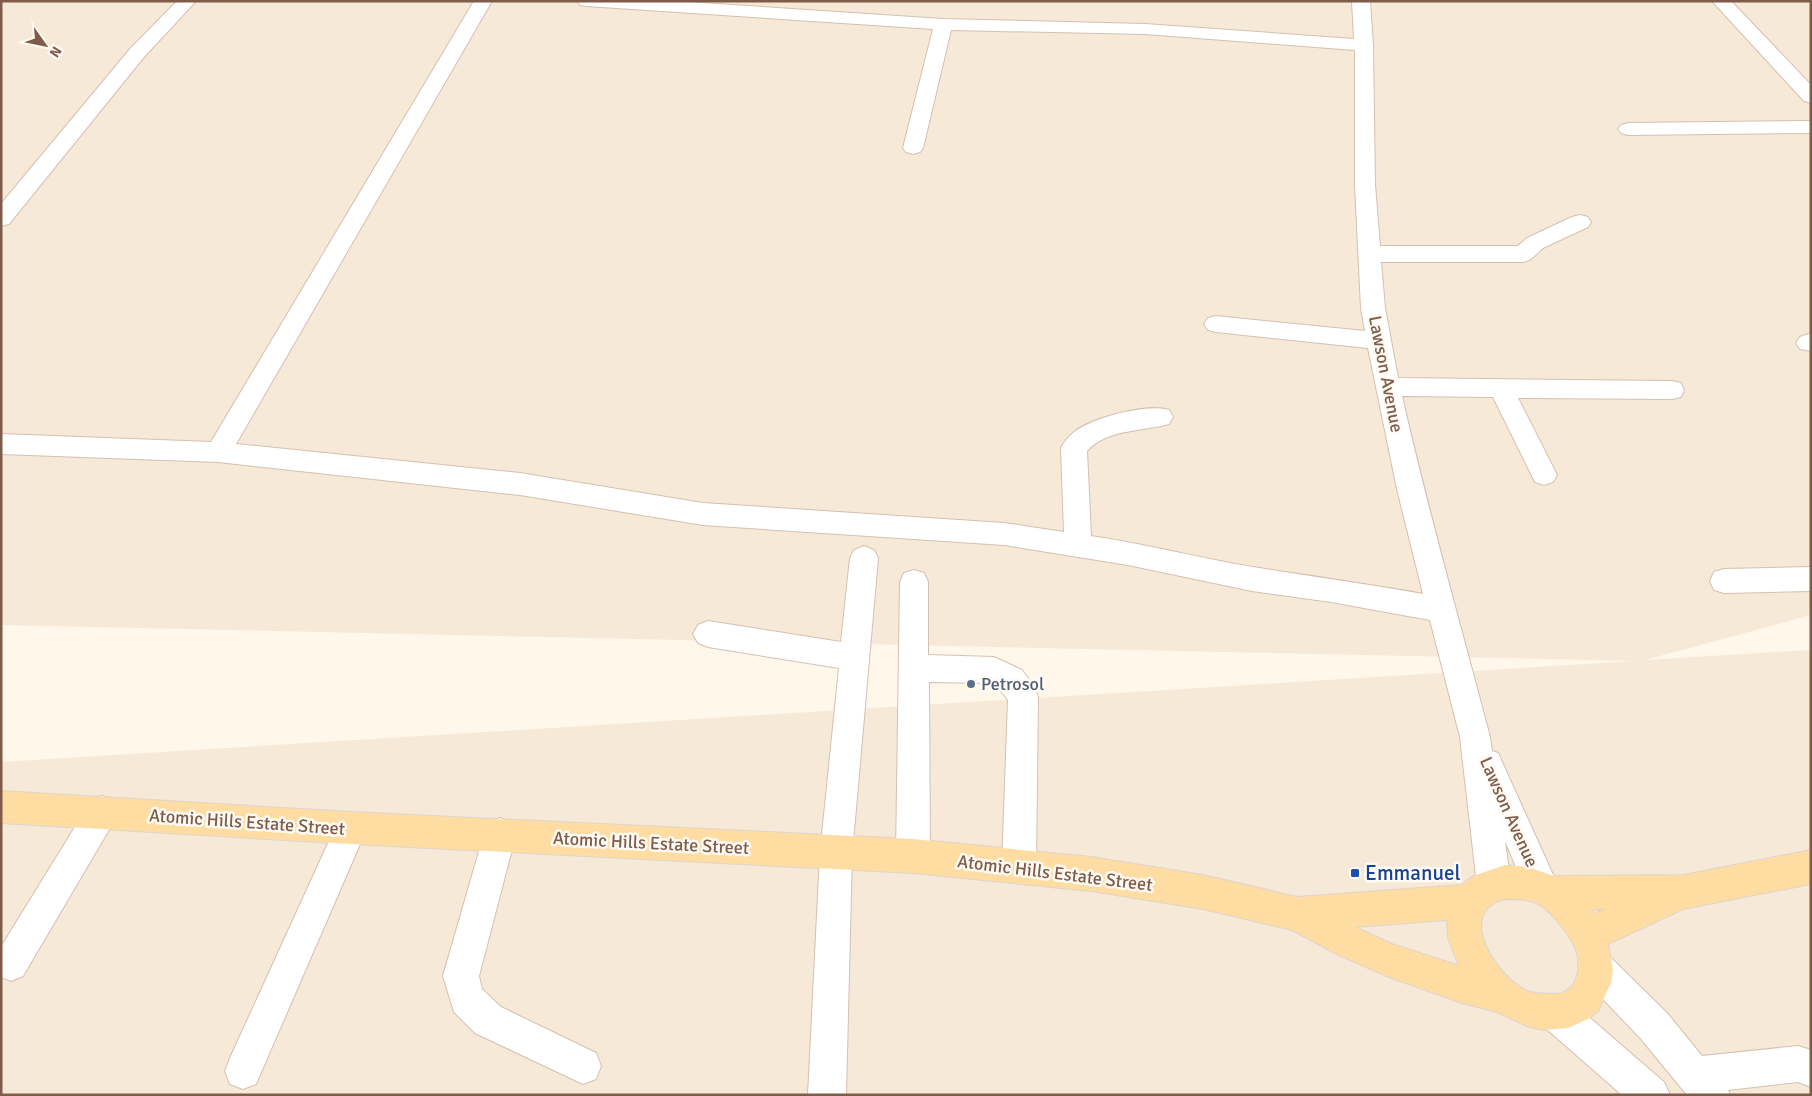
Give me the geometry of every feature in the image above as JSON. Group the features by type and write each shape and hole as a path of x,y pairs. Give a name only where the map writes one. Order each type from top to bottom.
{"main road":[{"name":"Atomic Hills Estate Street","path":"1,808 102,812 352,828 500,834 836,854 913,856 1091,874 1203,892 1298,914 1351,943 1389,960 1462,985 1504,996"},
{"path":"1547,890 1573,912 1592,951 1595,978 1586,998 1568,1011 1555,1012 1529,1009 1504,996 1489,982 1472,958 1464,937 1464,917 1482,893 1505,882 1517,882 1547,890 1684,892 1811,867"},
{"path":"1592,951 1684,892"},
{"name":"Atomic Hills Estate Street","path":"1298,914 1482,893"}],"street":[{"path":"1,219 137,53 187,1"},
{"path":"218,452 483,1"},
{"path":"586,1 943,24 1145,29 1364,45"},
{"name":"Lawson Avenue","path":"1361,1 1364,45 1363,107 1369,254 1373,308 1387,387 1410,489 1475,737 1547,890"},
{"path":"1721,1 1811,97"},
{"path":"913,148 943,24"},
{"path":"1628,129 1811,127"},
{"path":"1369,254 1523,254 1535,243 1580,222"},
{"path":"1216,324 1379,341"},
{"path":"1387,387 1672,390"},
{"path":"1500,388 1544,475"},
{"path":"1078,546 1074,448 1082,438 1099,429 1160,417"},
{"path":"1,444 218,452 520,484 703,514 1004,534 1128,553 1252,579 1332,590 1443,610"},
{"path":"827,1095 836,854 864,558"},
{"path":"1724,581 1811,579"},
{"path":"913,856 914,582"},
{"path":"708,634 855,657"},
{"path":"914,668 994,670 1011,680 1023,697 1019,867"},
{"name":"Lawson Avenue","path":"1475,737 1482,893"},
{"path":"11,964 102,812"},
{"path":"243,1071 352,828"},
{"path":"500,834 461,976 467,999 488,1020 583,1066"},
{"path":"1592,951 1704,1085 1798,1064 1811,1069"},
{"path":"1555,1012 1651,1095"}],"shaded area":[{"path":"1,1 1811,1 1811,615 1645,660 1811,650 1811,1095 1,1095 1,762 1634,661 1,625"}],"place":[{"name":"Petrosol","path":"971,684"},
{"name":"Emmanuel","path":"1355,873"}]}
